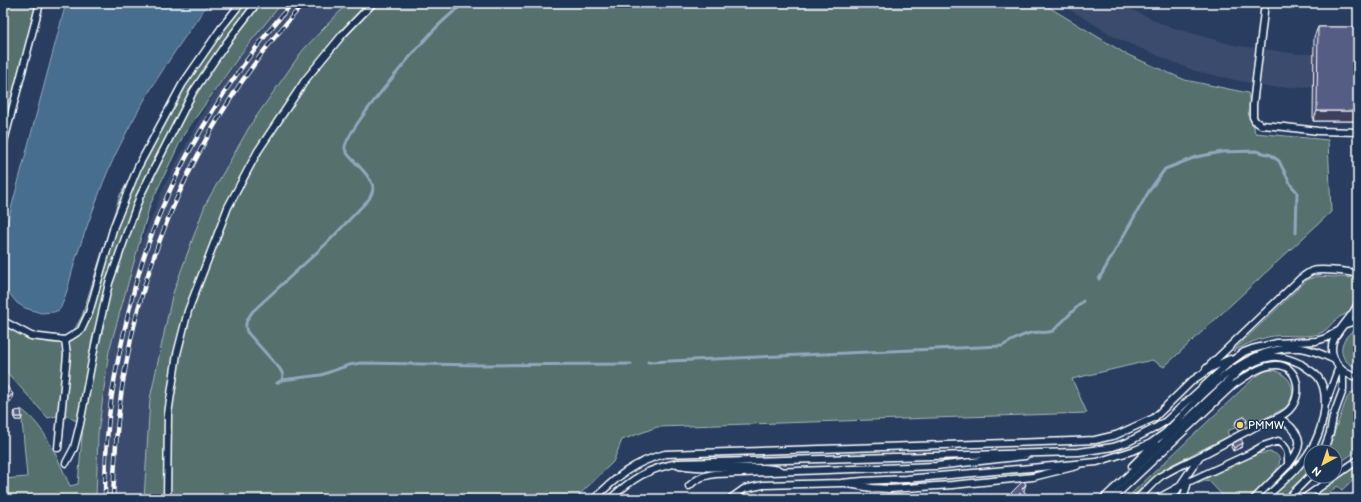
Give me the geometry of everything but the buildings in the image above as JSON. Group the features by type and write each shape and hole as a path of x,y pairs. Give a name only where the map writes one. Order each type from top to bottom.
{"lane":[{"path":"3,145 40,3"},
{"path":"3,322 31,336 66,340 81,330 89,313 114,226 138,167 182,85 222,27 242,3"},
{"path":"66,463 74,448 80,424 95,345 109,283 140,196 193,92 227,42 257,3"},
{"path":"167,499 168,414 177,354 188,311 228,207 258,151 306,79 342,34 373,3"},
{"path":"1265,3 1253,105 1253,117 1255,121 1258,124 1266,126 1286,127 1318,132 1358,132"},
{"path":"594,499 622,473 636,464 651,457 665,454 1095,440 1116,435 1154,418 1301,278 1313,271 1323,270 1358,273"},
{"path":"1193,380 1211,368 1252,349 1277,343 1326,338 1338,331 1343,326 1351,317 1358,303"},
{"path":"1343,326 1348,322 1358,320"},
{"path":"1326,444 1343,390 1343,376 1334,360 1332,353 1332,345 1338,331"},
{"path":"58,448 67,355 66,340"},
{"path":"1098,499 1212,387 1232,371 1252,358 1276,350 1300,348 1322,354 1334,360"},
{"path":"610,499 622,488 641,475 660,466 672,464 694,462 1058,452 1096,450 1113,447 1142,436 1166,421 1225,366 1244,352"},
{"path":"1103,499 1240,370 1254,362 1272,357 1286,358 1308,369 1318,377 1322,384 1325,405"},
{"path":"1112,499 1233,385 1263,368 1277,365 1288,369 1296,380 1298,392 1295,403 1290,411 1264,422 1160,477 1137,499"},
{"path":"1339,367 1346,373 1358,377"},
{"path":"1264,499 1293,472 1308,454 1319,430 1325,405 1339,367"},
{"path":"1217,400 1228,381"},
{"path":"1254,499 1288,465 1300,449 1298,436 1284,421 1264,422"},
{"path":"841,483 890,489 1033,477 1097,462 1136,450 1151,443 1165,433"},
{"path":"1157,499 1188,482 1263,446 1278,441 1288,452 1288,465"},
{"path":"689,486 696,478 714,474 936,466 1058,452"},
{"path":"1170,499 1201,455"},
{"path":"1303,499 1358,460"},
{"path":"730,499 744,489 752,486 841,483 938,477 1097,462"},
{"path":"672,464 694,468 744,466 791,472"},
{"path":"1183,499 1188,482"},
{"path":"1187,499 1188,482"},
{"path":"1287,499 1303,483"},
{"path":"1142,499 1151,486"}],"shaded area":[{"path":"66,3 209,3 150,90 113,159 82,239 66,295 61,307 59,310 54,312 41,313 25,308 17,303 3,286 3,239"},
{"path":"280,3 348,3 303,50 251,124 205,205 150,399 144,499 96,499 98,434 109,351 133,265 163,188 207,105 260,27"},
{"path":"1059,3 1118,3 1167,26 1234,45 1298,54 1358,53 1358,88 1267,87 1195,71 1118,39"}],"green space":[{"path":"3,3 41,3 3,151"},
{"path":"242,3 282,3 243,51 184,134 150,205 109,351 98,434 96,499 3,499 3,479 27,477 21,409 45,434 56,454 70,486 78,484 83,425 64,414 48,418 3,368 3,318 12,328 50,343 67,343 82,316 120,195 201,57"},
{"path":"348,3 1042,3 1126,54 1185,80 1248,93 1255,133 1328,140 1331,212 1164,367 1152,360 1072,379 1087,413 657,427 622,440 613,462 575,499 144,499 150,399 172,296 205,205 251,124 303,50"},
{"path":"1316,276 1358,278 1356,302 1348,313 1338,318 1323,332 1318,334 1306,336 1269,337 1233,351 1307,280"},
{"path":"1354,330 1358,330 1358,368 1346,361 1342,351 1344,340"},
{"path":"1273,370 1280,372 1285,376 1291,385 1292,396 1285,408 1238,432 1237,429 1246,424 1227,431 1229,436 1167,467 1134,495 1132,493 1255,377 1265,371"},
{"path":"1358,390 1358,450 1343,460 1343,444 1330,444 1347,398 1352,392"},
{"path":"1270,452 1277,455 1280,461 1278,467 1267,482 1249,499 1222,499 1224,497 1208,480 1197,484 1200,481 1257,454"},
{"path":"1358,462 1358,475 1342,490 1337,486 1323,499 1307,499 1328,484 1343,484 1343,473"},
{"path":"1303,466 1303,478 1295,487 1282,499 1269,499"}],"waterway":[{"path":"282,380 283,375 280,369 247,332 246,324 248,319 253,311 327,243 369,199 373,191 371,181 365,172 346,152 345,149 347,140 382,90 412,54 440,24 464,3"},
{"path":"1099,279 1149,191 1165,169 1196,157 1222,152 1256,151 1271,155 1279,161 1291,185 1297,192 1296,233"},
{"path":"648,362 1002,346 1027,334 1053,331 1083,301"},
{"path":"277,383 282,380 321,375 349,365 361,363 482,365 631,364"}],"railway":[{"path":"105,499 107,438 115,377 133,295 152,233 183,163 202,128 244,63 292,3"},
{"path":"113,499 118,418 125,370 135,319 167,221 188,174 213,128 240,84 271,42 304,3"}],"place":[{"name":"PMMW","path":"1240,425"}]}
